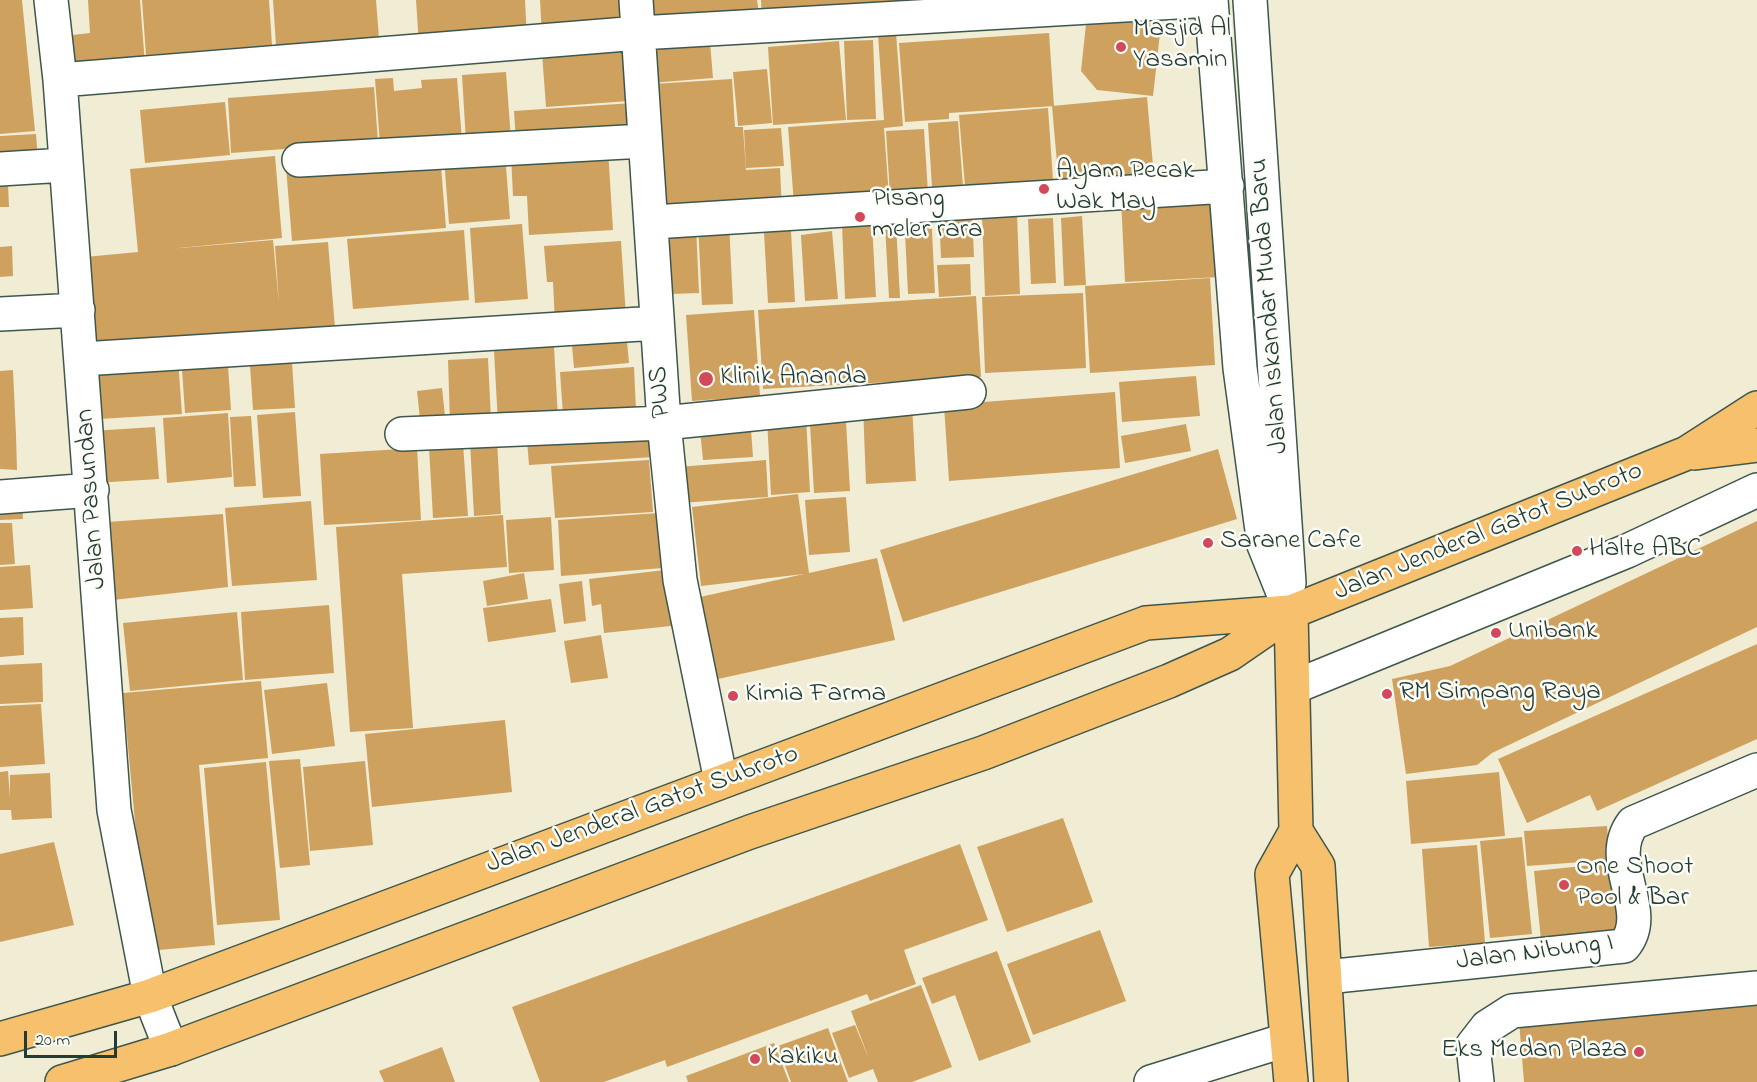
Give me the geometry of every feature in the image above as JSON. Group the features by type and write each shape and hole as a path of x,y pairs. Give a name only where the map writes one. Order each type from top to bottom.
{"main road":[{"name":"Jalan Jenderal Gatot Subroto","path":"62,1082 171,1049 750,832 983,753 1158,686 1230,654 1291,612 1688,453 1757,408"},
{"name":"Jalan Jenderal Gatot Subroto","path":"1688,453 1757,445"},
{"name":"Jalan Jenderal Gatot Subroto","path":"0,1039 150,996 1146,623 1291,612"},
{"path":"1291,612 1296,831 1272,874 1291,1082"},
{"path":"1296,831 1318,866 1331,1082"}],"street":[{"name":"Jalan Pasundan","path":"51,0 60,80 82,360 114,810 150,996 171,1049"},
{"name":"PWS","path":"636,0 644,141 653,222 664,423 680,580 721,781"},
{"path":"60,80 639,33 1211,0 1240,368 1264,545 1291,612"},
{"name":"Jalan Iskandar Muda Baru","path":"1250,0 1291,612"},
{"path":"1215,56 1253,53"},
{"path":"299,160 644,141"},
{"path":"0,169 65,165"},
{"path":"653,222 1227,186"},
{"path":"0,314 78,310"},
{"path":"82,360 657,323"},
{"path":"402,434 664,423 969,392"},
{"path":"0,497 92,490"},
{"path":"1294,687 1627,551 1757,490"},
{"name":"Jalan Nibung I","path":"1326,977 1623,946 1632,936 1634,921 1622,856 1624,835 1633,823 1757,770"},
{"path":"1477,1082 1473,1045 1487,1027 1512,1011 1757,988"},
{"path":"1151,1082 1286,1040"}],"building":[{"path":"0,0 22,0 35,131 0,134"},
{"path":"88,0 140,0 145,64 74,69 72,35 90,33"},
{"path":"142,0 269,0 272,45 146,55"},
{"path":"273,0 376,0 379,38 276,46"},
{"path":"416,0 525,0 527,38 419,45"},
{"path":"540,0 619,0 621,31 542,37"},
{"path":"648,0 757,0 760,19 652,29"},
{"path":"761,0 1073,0 762,19"},
{"name":"Masjid Al Yasamin","path":"1087,15 1161,24 1153,96 1097,90 1081,71"},
{"path":"896,33 903,126 884,128 889,197 794,204 788,127 884,120 878,35"},
{"path":"1049,33 1054,106 949,113 949,119 905,122 899,43"},
{"path":"873,40 876,119 847,120 844,41"},
{"path":"839,41 846,120 773,125 768,47"},
{"path":"710,42 713,78 651,83 647,48"},
{"path":"626,47 629,101 546,107 542,53"},
{"path":"767,69 772,123 738,126 733,72"},
{"path":"506,72 511,139 466,142 462,75"},
{"path":"393,78 394,91 422,88 421,80 457,78 462,140 380,144 375,79"},
{"path":"732,79 735,127 743,127 746,170 780,168 782,211 661,218 653,84"},
{"path":"374,87 378,142 231,153 228,98"},
{"path":"1147,97 1154,177 1059,186 1052,106"},
{"path":"225,102 230,155 145,163 140,110"},
{"path":"633,103 634,135 516,143 514,111"},
{"path":"1048,108 1053,180 965,186 959,115"},
{"path":"958,121 963,186 932,188 928,123"},
{"path":"781,128 784,166 746,168 744,130"},
{"path":"924,129 928,193 890,195 886,131"},
{"path":"36,134 38,160 0,162 0,136"},
{"path":"608,149 613,230 529,235 527,196 513,196 511,155"},
{"path":"505,153 510,219 449,224 444,158"},
{"path":"440,154 446,228 292,241 286,167"},
{"path":"275,156 282,238 169,249 273,240 279,304 275,246 328,242 335,328 94,354 85,257 138,252 130,169"},
{"path":"0,184 8,184 9,207 0,207"},
{"path":"1216,195 1220,277 1125,282 1121,199"},
{"path":"931,211 935,293 908,294 904,212"},
{"path":"972,212 974,257 941,258 939,214"},
{"path":"1017,214 1020,294 985,296 982,216"},
{"path":"1082,216 1086,285 1064,286 1061,218"},
{"path":"1053,218 1056,283 1031,284 1028,219"},
{"path":"729,222 733,304 702,305 698,223"},
{"path":"872,223 876,297 845,299 842,224"},
{"path":"522,224 528,299 475,303 470,228"},
{"path":"896,224 900,298 889,298 885,225"},
{"path":"696,226 699,293 670,294 666,227"},
{"path":"464,230 469,300 353,309 347,239"},
{"path":"791,231 795,302 768,303 764,232"},
{"path":"832,231 838,299 805,301 801,235"},
{"path":"621,241 626,317 555,322 553,282 547,282 544,246"},
{"path":"12,246 13,276 0,277 0,247"},
{"path":"970,264 971,295 939,297 937,265"},
{"path":"1210,278 1215,365 1090,373 1085,286"},
{"path":"1083,293 1086,368 985,373 982,297"},
{"path":"976,296 981,377 763,389 758,310"},
{"path":"754,310 760,396 692,401 686,315"},
{"path":"627,341 629,363 574,368 572,346"},
{"path":"554,347 558,418 498,423 494,351"},
{"path":"227,351 231,410 185,413 181,355"},
{"path":"488,358 491,420 450,422 448,360"},
{"path":"178,359 182,414 99,419 95,365"},
{"path":"292,362 295,408 253,410 250,365"},
{"path":"634,367 636,410 563,415 560,372"},
{"path":"13,370 17,470 0,469 0,371"},
{"path":"1196,376 1200,416 1122,422 1119,382"},
{"path":"442,388 445,416 420,419 417,391"},
{"path":"1115,392 1120,468 949,481 944,405"},
{"path":"912,404 916,481 866,484 863,406"},
{"path":"295,412 301,496 263,498 257,415"},
{"path":"228,413 232,477 167,483 163,418"},
{"path":"251,416 256,486 234,487 230,417"},
{"path":"750,416 753,457 703,460 699,420"},
{"path":"806,417 810,492 771,495 767,419"},
{"path":"846,422 850,491 814,493 810,424"},
{"path":"1186,424 1191,451 1125,463 1121,436"},
{"path":"155,427 159,479 94,483 91,431"},
{"path":"652,431 654,457 529,465 527,440"},
{"path":"497,440 501,514 474,516 470,442"},
{"path":"463,443 468,516 433,518 429,447"},
{"path":"417,448 421,520 324,525 320,454"},
{"path":"1218,449 1237,519 903,622 880,550"},
{"path":"649,460 653,512 555,518 551,466"},
{"path":"766,460 768,497 680,503 678,467"},
{"path":"798,494 809,573 877,558 895,640 718,679 700,597 804,574 701,586 692,507"},
{"path":"846,497 850,552 809,555 805,500"},
{"path":"22,499 23,519 0,520 0,503"},
{"path":"311,501 317,580 232,586 225,508"},
{"path":"659,513 663,568 561,576 558,520"},
{"path":"223,514 228,587 113,600 107,522"},
{"path":"503,515 507,567 402,574 413,728 350,732 336,527"},
{"path":"551,517 554,570 509,573 506,520"},
{"path":"1757,521 1757,627 1492,753 1477,765 1406,774 1392,679 1450,666"},
{"path":"0,523 12,523 15,564 0,565"},
{"path":"30,565 33,608 0,610 0,567"},
{"path":"673,569 680,625 604,633 601,604 592,606 589,579"},
{"path":"524,573 528,599 487,606 483,581"},
{"path":"582,581 586,621 564,624 559,584"},
{"path":"551,599 556,632 488,642 483,608"},
{"path":"329,605 334,673 245,680 241,612"},
{"path":"237,612 243,680 130,691 123,623"},
{"path":"23,617 24,655 0,657 0,618"},
{"path":"601,635 608,678 571,683 564,641"},
{"path":"1757,644 1757,739 1597,811 1590,795 1527,823 1498,759"},
{"path":"42,663 43,702 0,704 0,665"},
{"path":"261,681 268,758 199,765 215,945 147,951 123,693"},
{"path":"327,683 335,746 272,754 264,690"},
{"path":"41,704 45,764 0,767 0,706"},
{"path":"505,720 512,792 372,807 365,734"},
{"path":"300,759 310,865 280,868 269,761"},
{"path":"365,761 373,845 310,851 303,767"},
{"path":"266,762 280,920 217,925 204,768"},
{"path":"8,771 10,797 10,775 50,773 52,818 12,820 11,810 0,810 0,772"},
{"path":"1499,772 1505,836 1411,844 1406,781"},
{"path":"1063,818 1093,902 1007,932 977,847"},
{"path":"1607,826 1610,860 1527,866 1524,831"},
{"path":"1522,837 1532,934 1490,938 1480,841"},
{"path":"54,842 74,925 0,942 0,854"},
{"path":"960,844 988,920 904,950 916,984 870,1001 867,994 667,1067 665,1060 604,1082 540,1082 512,1007"},
{"path":"1477,845 1485,943 1429,947 1422,849"},
{"path":"1622,862 1629,932 1541,940 1534,871"},
{"path":"1100,930 1126,1001 1033,1035 1007,964"},
{"path":"997,951 1031,1042 979,1061 955,995 932,1004 922,978"},
{"path":"921,985 952,1067 912,1082 878,1082 873,1069 849,1078 832,1033 855,1025 869,1059 851,1011"},
{"name":"Eks Medan Plaza","path":"1757,1002 1757,1082 1524,1082 1519,1021"},
{"path":"828,1028 848,1082 791,1082 778,1046"},
{"name":"Kakiku","path":"774,1043 789,1082 688,1082 686,1076"},
{"path":"442,1047 455,1082 384,1082 379,1071"}],"place":[{"name":"Masjid Al Yasamin","path":"1121,47"},
{"name":"Ayam Pecak Wak May","path":"1044,189"},
{"name":"Pisang meler rara","path":"860,217"},
{"name":"Klinik Ananda","path":"706,379"},
{"name":"Sarane Cafe","path":"1208,543"},
{"name":"Halte ABC","path":"1577,551"},
{"name":"Unibank","path":"1496,633"},
{"name":"RM Simpang Raya","path":"1387,694"},
{"name":"Kimia Farma","path":"733,696"},
{"name":"One Shoot Pool & Bar","path":"1564,885"},
{"name":"Eks Medan Plaza","path":"1639,1052"},
{"name":"Kakiku","path":"755,1059"}]}
